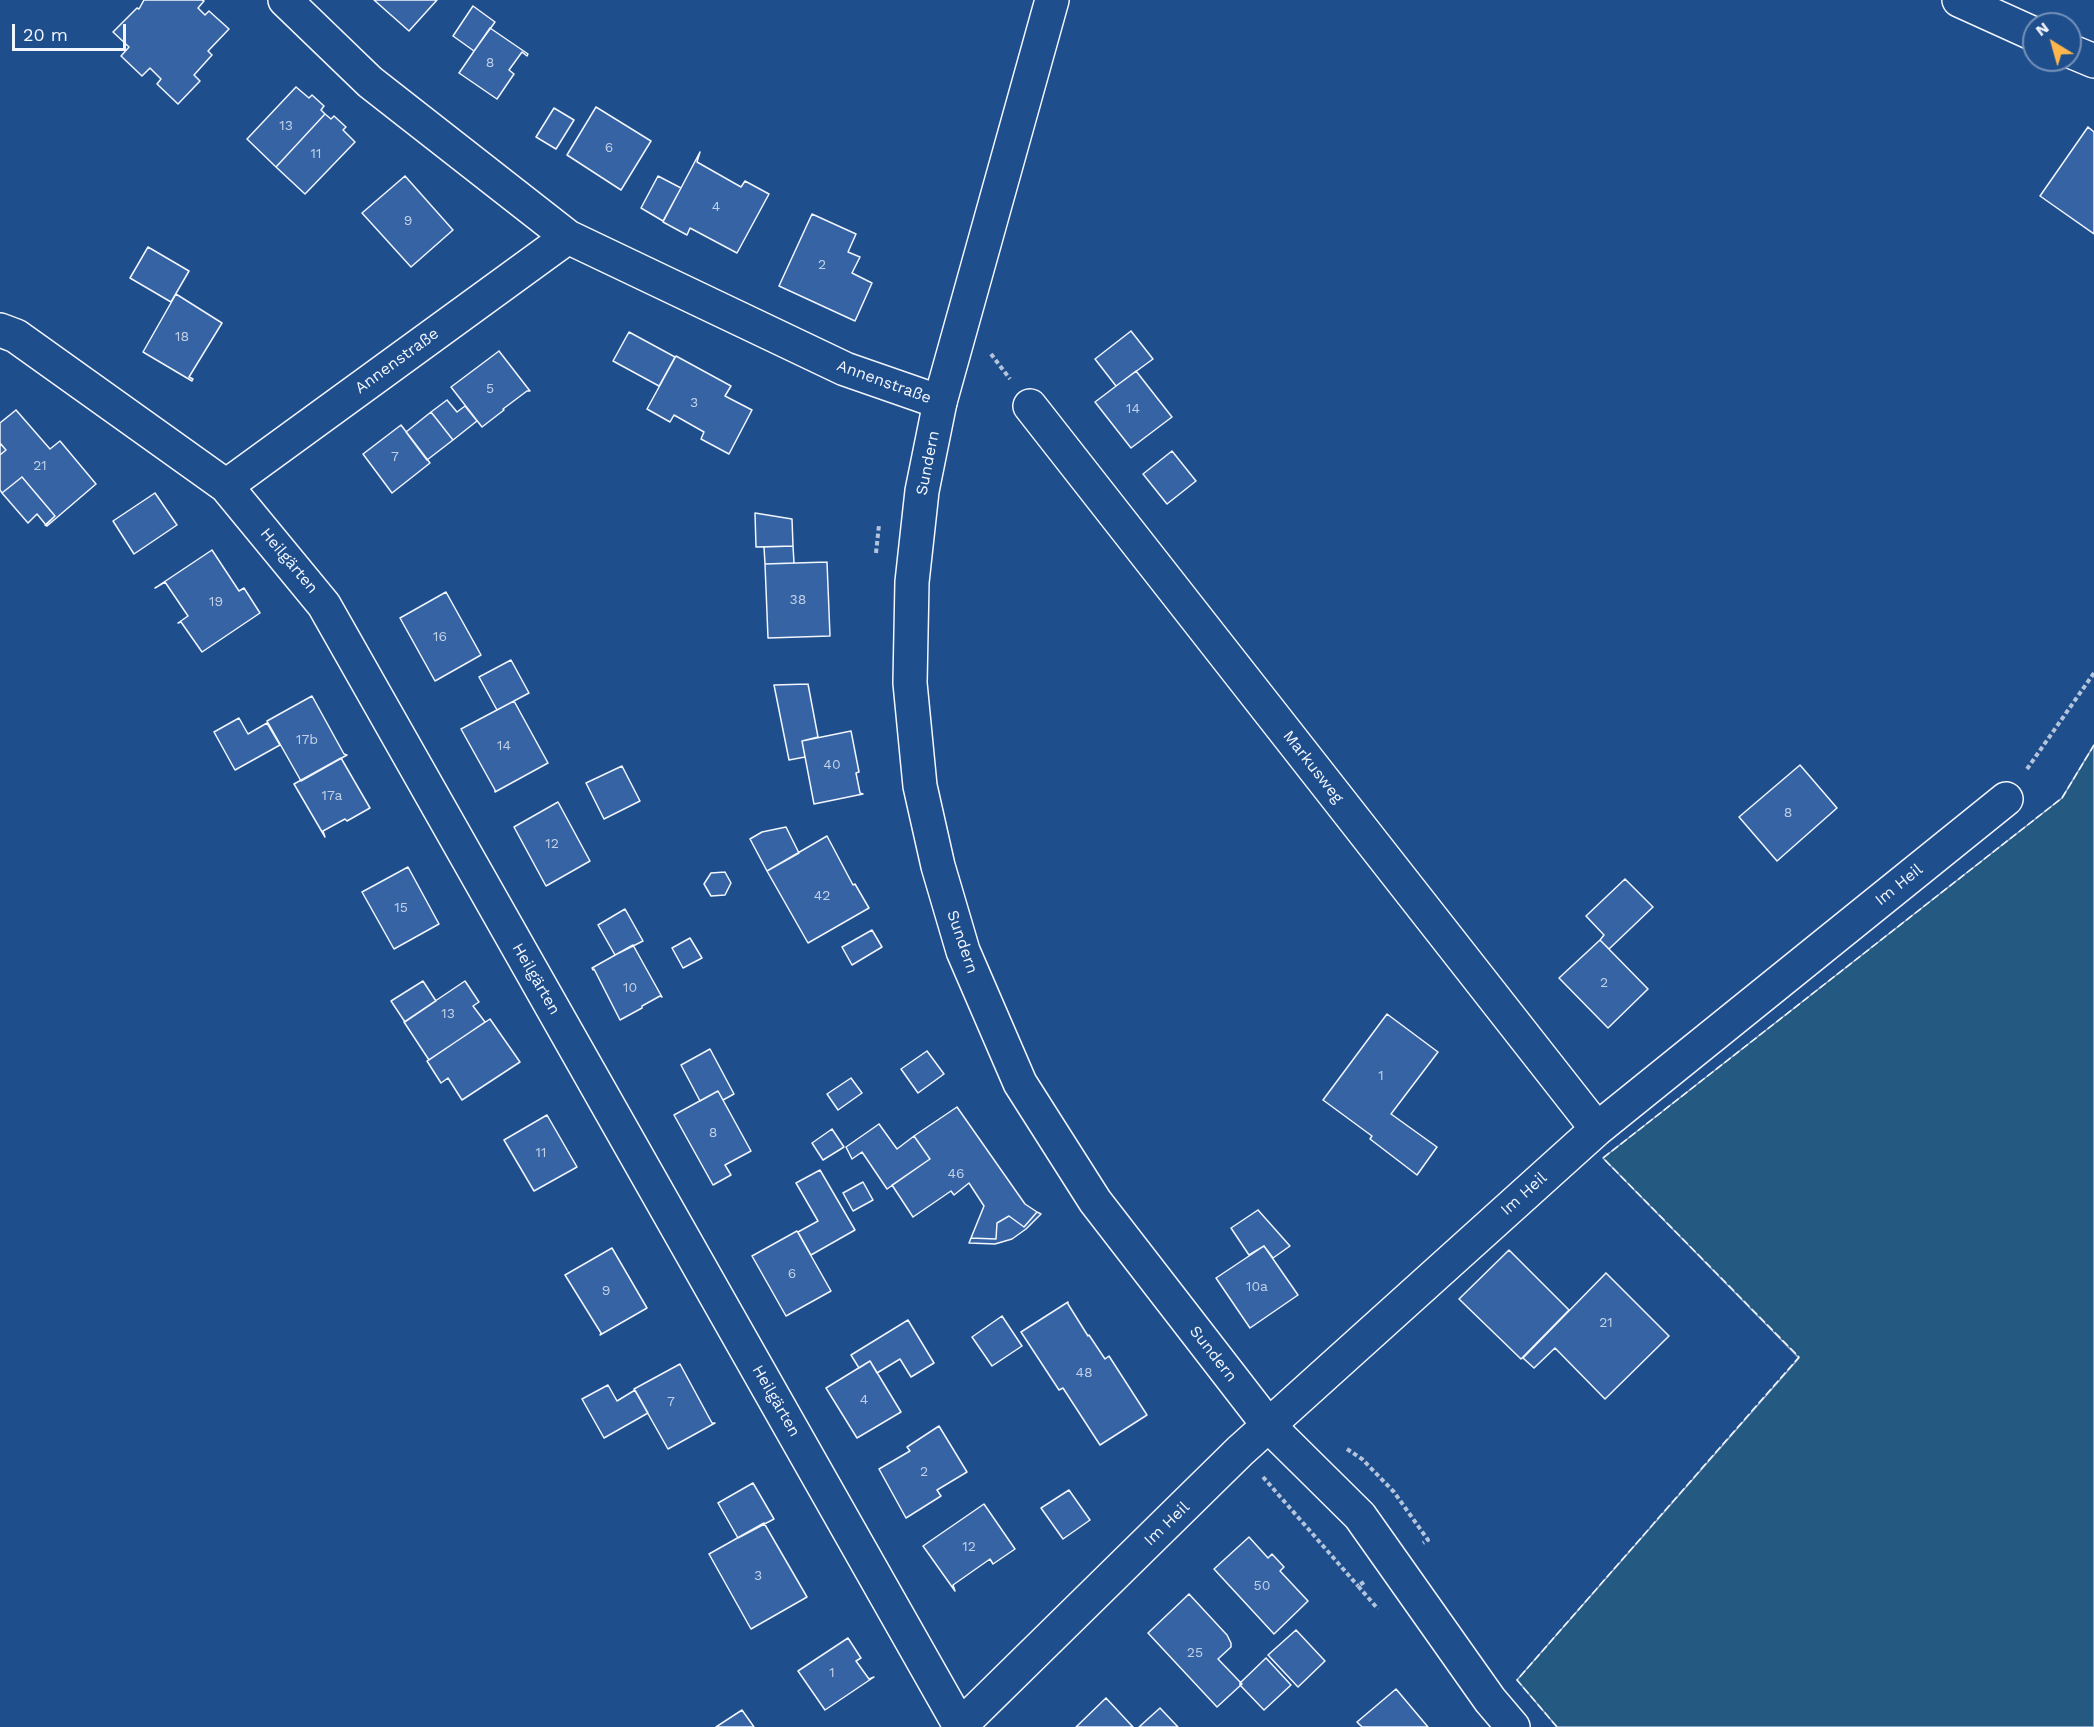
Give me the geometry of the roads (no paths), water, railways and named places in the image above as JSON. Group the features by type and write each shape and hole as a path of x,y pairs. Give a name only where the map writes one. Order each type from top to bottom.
{"street":[{"name":"Annenstraße","path":"285,0 370,82 568,237 845,369 940,402"},
{"name":"Sundern","path":"1052,0 940,402 922,490 912,582 910,683 920,786 938,866 963,951 1020,1083 1095,1201 1269,1426 1360,1516 1490,1700 1513,1727"},
{"path":"1959,0 2022,29"},
{"name":"Annenstraße","path":"226,486 568,237"},
{"name":"Heilgärten","path":"0,330 16,336 226,486 324,605 960,1727"},
{"name":"Markusweg","path":"1030,406 1597,1129"},
{"name":"Im Heil","path":"960,1727 1240,1451 1597,1129 2006,799"}]}
